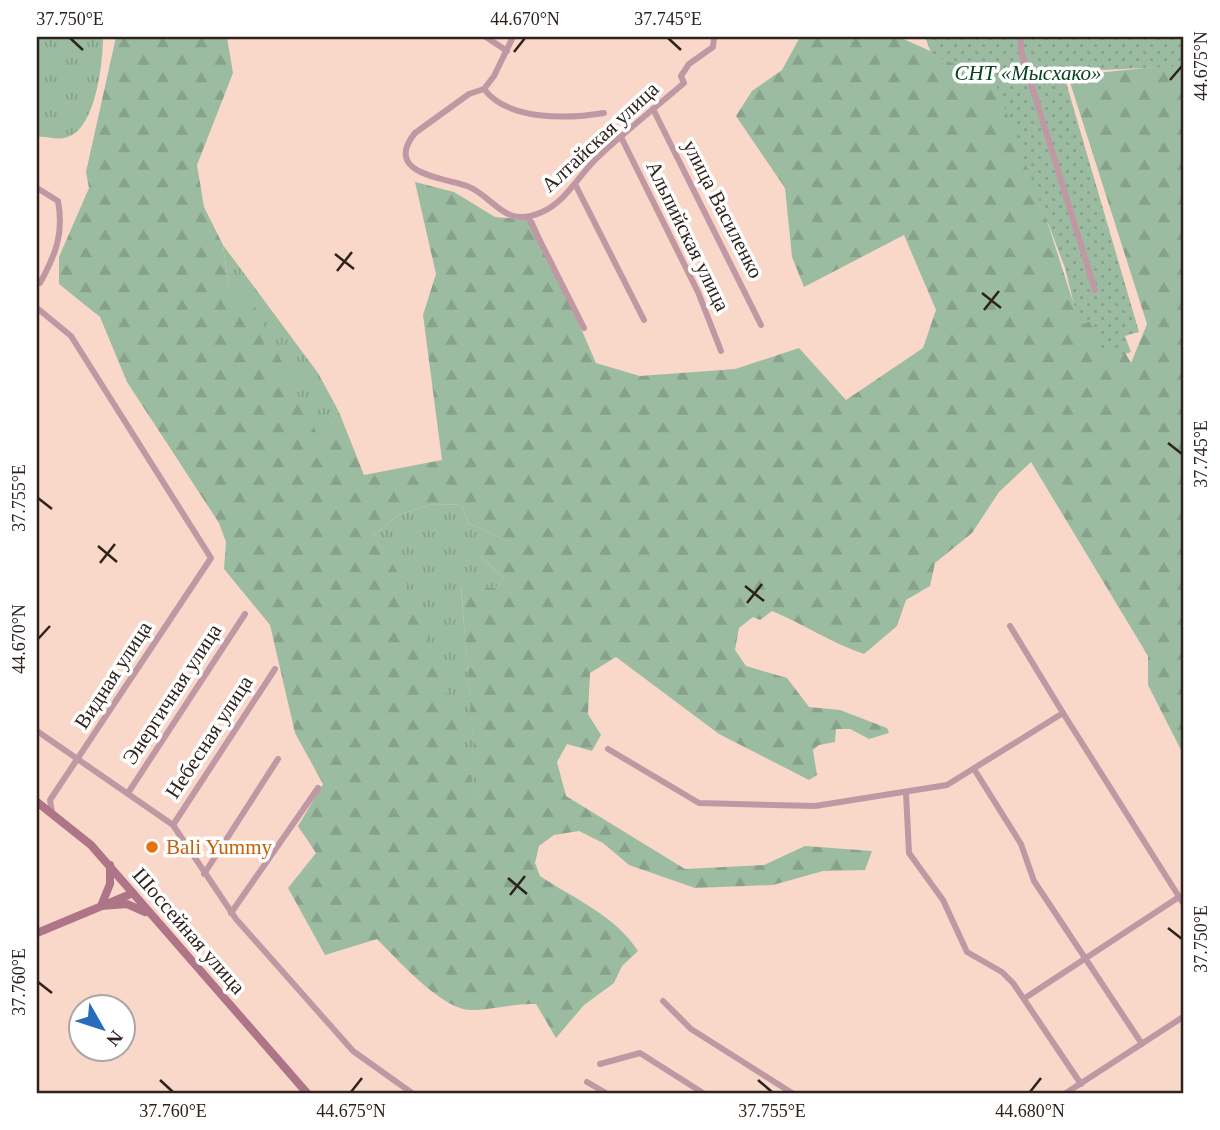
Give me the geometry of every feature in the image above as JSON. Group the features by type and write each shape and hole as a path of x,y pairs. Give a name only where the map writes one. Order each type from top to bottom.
{"street":[{"path":"486,37 507,51"},
{"path":"513,37 484,89 469,94 415,133 410,140 408,157 418,173 468,187 498,211 528,217 584,328"},
{"name":"Алтайская улица","path":"528,217 547,210 575,184 594,161 684,83 681,76 684,70 695,58 713,47 714,37"},
{"path":"1021,37 1021,51 1095,290"},
{"path":"484,89 499,103 544,115 583,116 604,113"},
{"name":"улица Василенко","path":"653,109 761,325"},
{"name":"Альпийская улица","path":"621,137 698,292 721,351"},
{"path":"575,184 644,320"},
{"path":"37,188 58,201 63,226 48,268 40,283 37,283"},
{"name":"Видная улица","path":"37,309 62,326 71,336 211,558 50,800 52,812"},
{"name":"Энергичная улица","path":"128,793 245,614"},
{"path":"1010,626 1181,900 1025,998"},
{"name":"Небесная улица","path":"173,825 275,669"},
{"path":"608,749 708,806 800,807 947,785 1063,713"},
{"path":"37,731 173,825 232,913 353,1051 412,1093"},
{"path":"204,874 278,758"},
{"path":"974,769 1021,844 1034,881 1142,1044"},
{"path":"232,913 318,788"},
{"path":"906,793 909,853 943,900 967,952 1002,972 1025,998 1081,1084"},
{"name":"Шоссейная улица","path":"37,802 81,836 110,866 307,1093"},
{"path":"101,906 110,884 110,866"},
{"path":"37,933 133,893"},
{"path":"101,906 127,904 152,915"},
{"path":"663,1001 691,1030 792,1093"},
{"path":"1066,1093 1183,1017"},
{"path":"600,1064 640,1053 704,1093"},
{"path":"587,1082 606,1093"}],"green space":[{"path":"37,37 103,37 96,95 84,124 75,133 64,138 37,137"},
{"path":"116,37 227,37 233,73 197,165 204,207 223,245 229,288 239,300 253,303 320,440 339,412 364,475 442,460 423,315 436,274 415,182 454,192 495,217 534,220 596,363 640,376 735,369 799,348 846,400 923,348 936,310 904,235 804,287 792,257 785,188 736,116 752,91 782,70 800,37 899,37 995,80 1040,199 1075,308 1116,337 1131,363 1147,324 1068,76 1183,64 1183,754 1148,685 1148,656 1031,462 999,492 972,533 935,563 930,586 906,600 897,626 864,654 772,611 760,620 753,617 739,628 735,650 746,666 787,678 809,707 840,710 887,728 889,733 869,739 850,729 836,729 835,742 819,745 813,750 817,775 809,780 719,734 616,657 590,673 588,714 601,735 592,751 567,744 557,762 566,796 685,869 764,865 805,846 872,851 865,870 823,871 773,885 695,888 629,865 603,843 579,831 554,835 539,846 535,863 540,876 618,927 638,951 622,966 614,983 584,1005 556,1038 536,1004 471,1010 447,1002 420,982 377,939 325,955 288,888 316,853 298,826 323,784 295,733 270,625 224,569 226,542 219,523 127,382 100,317 59,284 59,257 89,188 86,172","holes":["434,504 462,505 468,523 510,542 472,541 480,556 504,578 495,588 461,586 478,803 440,669 399,574 374,535 398,515"]},
{"name":"СНТ «Мысхако»","path":"925,37 1183,37 1183,66 1063,72 1139,332 1125,336 1131,352 1117,357 1114,347 1103,351 1090,322 1079,325 1065,268 994,80 932,55"},
{"path":"223,245 318,373 339,412 320,441 285,373 229,288"},
{"path":"434,504 462,505 468,523 513,543 480,556 504,578 495,588 461,587 479,808 437,667 410,601 374,535 398,515"}],"place":[{"name":"Bali Yummy","path":"152,847"}]}
